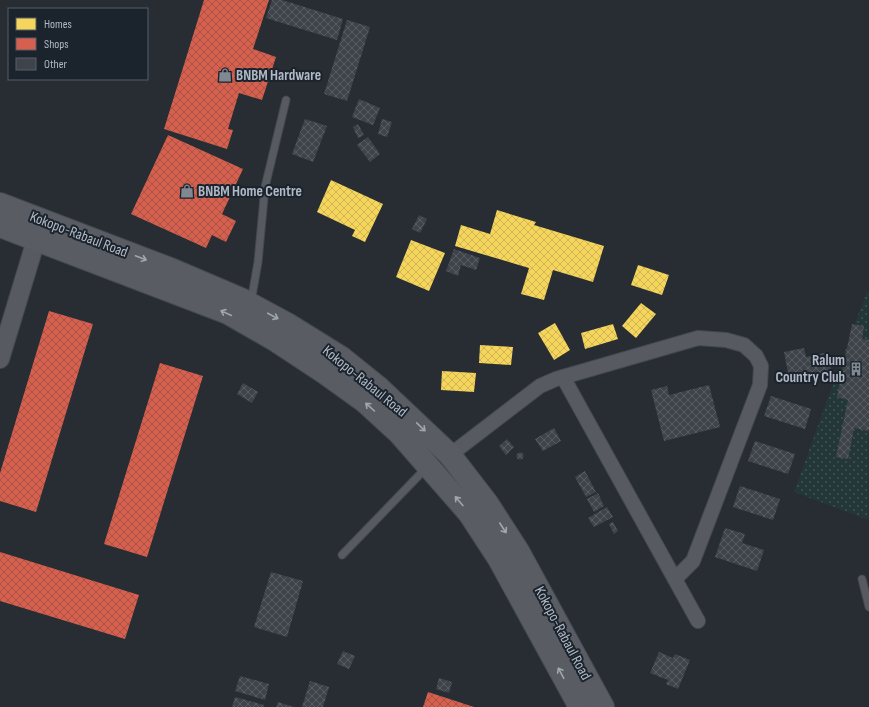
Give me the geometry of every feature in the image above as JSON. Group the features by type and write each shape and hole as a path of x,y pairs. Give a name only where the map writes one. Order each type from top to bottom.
{"main road":[{"name":"Kokopo-Rabaul Road","path":"0,204 173,270 250,304 289,325 342,358 378,387 450,455 487,503 518,551 603,707"},
{"name":"Kokopo-Rabaul Road","path":"0,226 228,313 275,340 325,372 364,401 400,434 469,513 499,558 580,707"}],"street":[{"path":"0,359 36,240"},
{"path":"450,455 540,386 563,377 698,338 726,340 744,345 756,356 761,366 760,385 693,561 675,579"},
{"path":"563,377 698,621"}],"lane":[{"path":"250,304 258,262 265,187 286,100"},
{"path":"342,555 428,465"},
{"path":"862,579 869,607"}],"shaded area":[{"path":"869,291 869,520 794,492 865,296"}],"building: Homes":[{"path":"331,180 383,204 365,242 352,236 355,230 317,212"},
{"path":"497,210 536,222 534,225 604,246 593,282 553,270 544,300 521,294 529,268 455,246 461,225 490,234"},
{"path":"411,240 445,253 429,291 396,277"},
{"path":"638,265 669,275 662,295 631,285"},
{"path":"641,303 656,314 636,338 622,326"},
{"path":"555,323 570,350 554,360 538,333"},
{"path":"613,324 618,339 585,349 581,333"},
{"path":"480,345 513,347 511,365 479,363"},
{"path":"442,371 476,373 474,392 441,390"}],"building: Shops":[{"name":"BNBM Hardware","path":"204,0 269,0 253,49 276,57 262,100 239,93 228,129 233,130 227,149 164,129"},
{"name":"BNBM Home Centre","path":"168,135 243,169 222,214 236,221 226,242 212,235 206,248 131,214"},
{"path":"49,311 93,324 36,512 0,501 0,473"},
{"path":"160,363 203,376 147,557 104,544"},
{"path":"0,552 139,595 125,639 0,601"},
{"path":"428,692 474,707 423,707"}],"building: Other":[{"path":"272,0 282,0 343,19 337,40 266,18"},
{"path":"347,20 370,27 347,101 324,94"},
{"path":"359,99 380,108 373,125 352,117"},
{"path":"305,119 327,126 313,162 292,154"},
{"path":"382,119 392,122 387,137 378,134"},
{"path":"358,124 364,135 358,138 353,127"},
{"path":"368,137 380,154 370,162 357,145"},
{"path":"419,215 427,219 420,233 412,229"},
{"path":"454,249 480,258 476,270 461,265 458,276 446,271"},
{"name":"Ralum Country Club","path":"852,324 864,326 862,339 869,340 869,431 854,428 848,459 836,457 848,400 837,397"},
{"path":"804,348 806,357 828,352 832,374 790,383 784,352"},
{"path":"243,383 258,392 252,403 237,394"},
{"path":"709,385 720,427 664,441 651,390 667,386 669,395"},
{"path":"771,396 811,409 805,429 764,416"},
{"path":"554,428 561,441 543,451 535,439"},
{"path":"507,439 514,447 506,455 499,446"},
{"path":"755,441 795,454 788,474 748,461"},
{"path":"520,452 523,453 523,459 520,460 517,459 516,456 517,453"},
{"path":"585,471 596,492 586,497 575,477"},
{"path":"740,486 780,499 773,520 733,507"},
{"path":"598,493 604,506 594,512 587,499"},
{"path":"607,507 613,517 594,527 588,518"},
{"path":"613,522 618,531 614,534 609,524"},
{"path":"725,528 745,534 742,543 764,550 757,571 715,557"},
{"path":"271,572 303,581 287,637 254,627"},
{"path":"343,651 355,656 349,669 337,664"},
{"path":"659,652 673,658 675,654 690,660 678,689 666,684 668,680 650,673"},
{"path":"240,676 269,684 265,700 235,691"},
{"path":"439,678 452,682 449,693 436,689"},
{"path":"310,681 329,687 323,707 302,707"},
{"path":"235,697 264,705 264,707 232,707"},
{"path":"278,702 294,707 276,707"}],"place":[{"name":"BNBM Hardware","path":"225,75"},
{"name":"BNBM Home Centre","path":"187,191"},
{"name":"Ralum Country Club","path":"856,369"}]}
